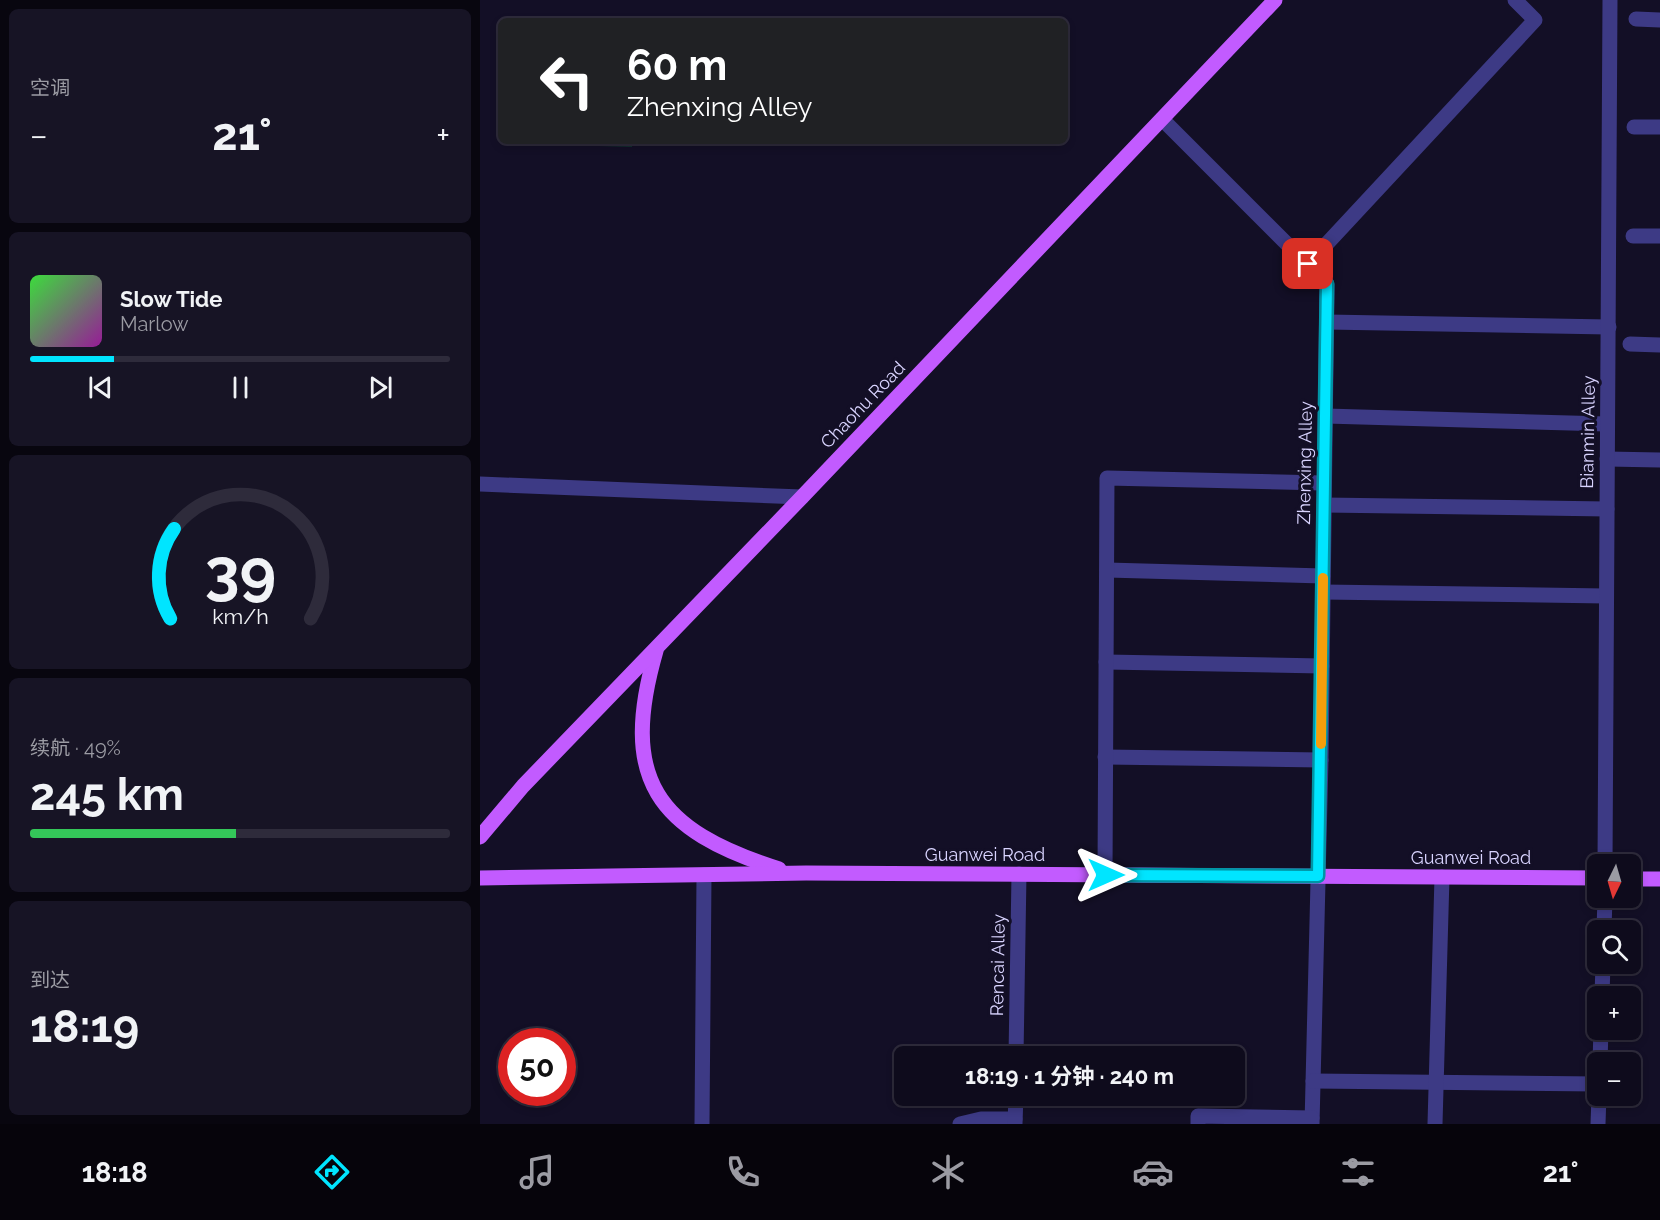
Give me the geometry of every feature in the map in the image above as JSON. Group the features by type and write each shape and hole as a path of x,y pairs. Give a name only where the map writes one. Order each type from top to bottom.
{"main road":[{"name":"Chaohu Road","path":"480,837 523,786 656,650 1275,0"},
{"path":"656,650 643,704 642,739 650,776 668,809 697,834 730,852 790,872 806,873"},
{"name":"Guanwei Road","path":"480,878 806,873 1587,878"},
{"path":"1641,879 1660,879"}],"street":[{"path":"1308,264 1535,20 1515,0"},
{"name":"Bianmin Alley","path":"1605,854 1610,0"},
{"path":"1636,20 1660,20"},
{"name":"Zhenxing Alley","path":"1162,119 1327,284 1321,760 1312,1121"},
{"path":"1634,127 1660,127"},
{"path":"1633,236 1660,236"},
{"path":"1327,322 1609,327"},
{"path":"1630,344 1660,345"},
{"path":"1326,416 1607,424"},
{"path":"1607,459 1660,460"},
{"path":"1106,875 1107,478 1324,483"},
{"path":"480,484 802,497"},
{"path":"1324,505 1607,509"},
{"path":"1107,570 1323,576"},
{"path":"1323,592 1606,596"},
{"path":"1106,662 1322,666"},
{"path":"1106,757 1321,760"},
{"name":"Rencai Alley","path":"1016,1046 1019,874"},
{"path":"702,1124 704,875"},
{"path":"1435,1124 1442,877"},
{"path":"1313,1080 1587,1084"},
{"path":"960,1124 981,1119 1015,1121 1016,1106"},
{"path":"1598,1124 1599,1106"},
{"path":"1198,1124 1198,1116 1312,1121"}],"green space":[{"path":"632,144 632,147 565,145"}],"slow traffic":[{"path":"1321,744 1323,578"}],"route":[{"path":"1106,875 1318,876 1327,284 1308,264"}]}
